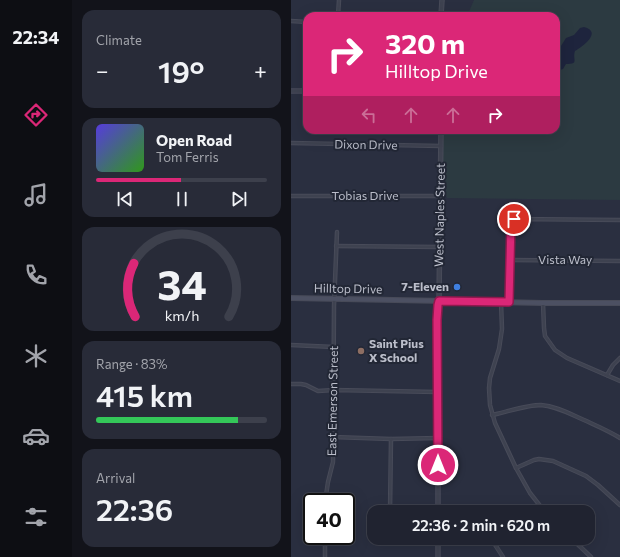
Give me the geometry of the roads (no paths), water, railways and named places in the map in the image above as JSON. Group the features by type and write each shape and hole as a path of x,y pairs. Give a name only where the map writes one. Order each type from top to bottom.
{"main road":[{"name":"Hilltop Drive","path":"291,298 620,303"}],"street":[{"path":"338,12 339,0"},
{"path":"441,12 442,0"},
{"path":"291,21 303,22"},
{"path":"291,91 303,91"},
{"name":"West Naples Street","path":"438,505 437,392 441,134"},
{"name":"Dixon Drive","path":"291,143 441,146"},
{"name":"Tobias Drive","path":"291,196 440,196"},
{"path":"509,302 511,223 514,219 620,220"},
{"name":"East Emerson Street","path":"326,493 333,462 337,232"},
{"path":"336,246 439,247"},
{"name":"Vista Way","path":"510,260 620,260"},
{"path":"501,302 502,329 498,356 490,378 490,405 495,423 516,468 530,493 539,505"},
{"path":"543,303 545,336 555,350 567,358 620,381"},
{"path":"291,346 334,347"},
{"path":"607,376 613,365 620,358"},
{"path":"291,384 306,385 317,391 437,392"},
{"path":"492,415 541,405 559,409 620,438"},
{"path":"333,437 391,439 438,438"},
{"path":"391,439 391,505"},
{"path":"516,468 539,459 553,461 586,476 620,505"},
{"path":"325,545 325,557"},
{"path":"438,545 438,557"},
{"path":"495,545 503,557"},
{"path":"578,545 591,557"}],"water":[{"path":"584,27 589,29 592,32 591,36 586,43 575,51 575,61 570,64 566,64 563,69 560,70 560,47 566,38 574,35 580,28"}],"place":[{"name":"7-Eleven","path":"457,287"},
{"name":"Saint Pius X School","path":"361,351"}]}
